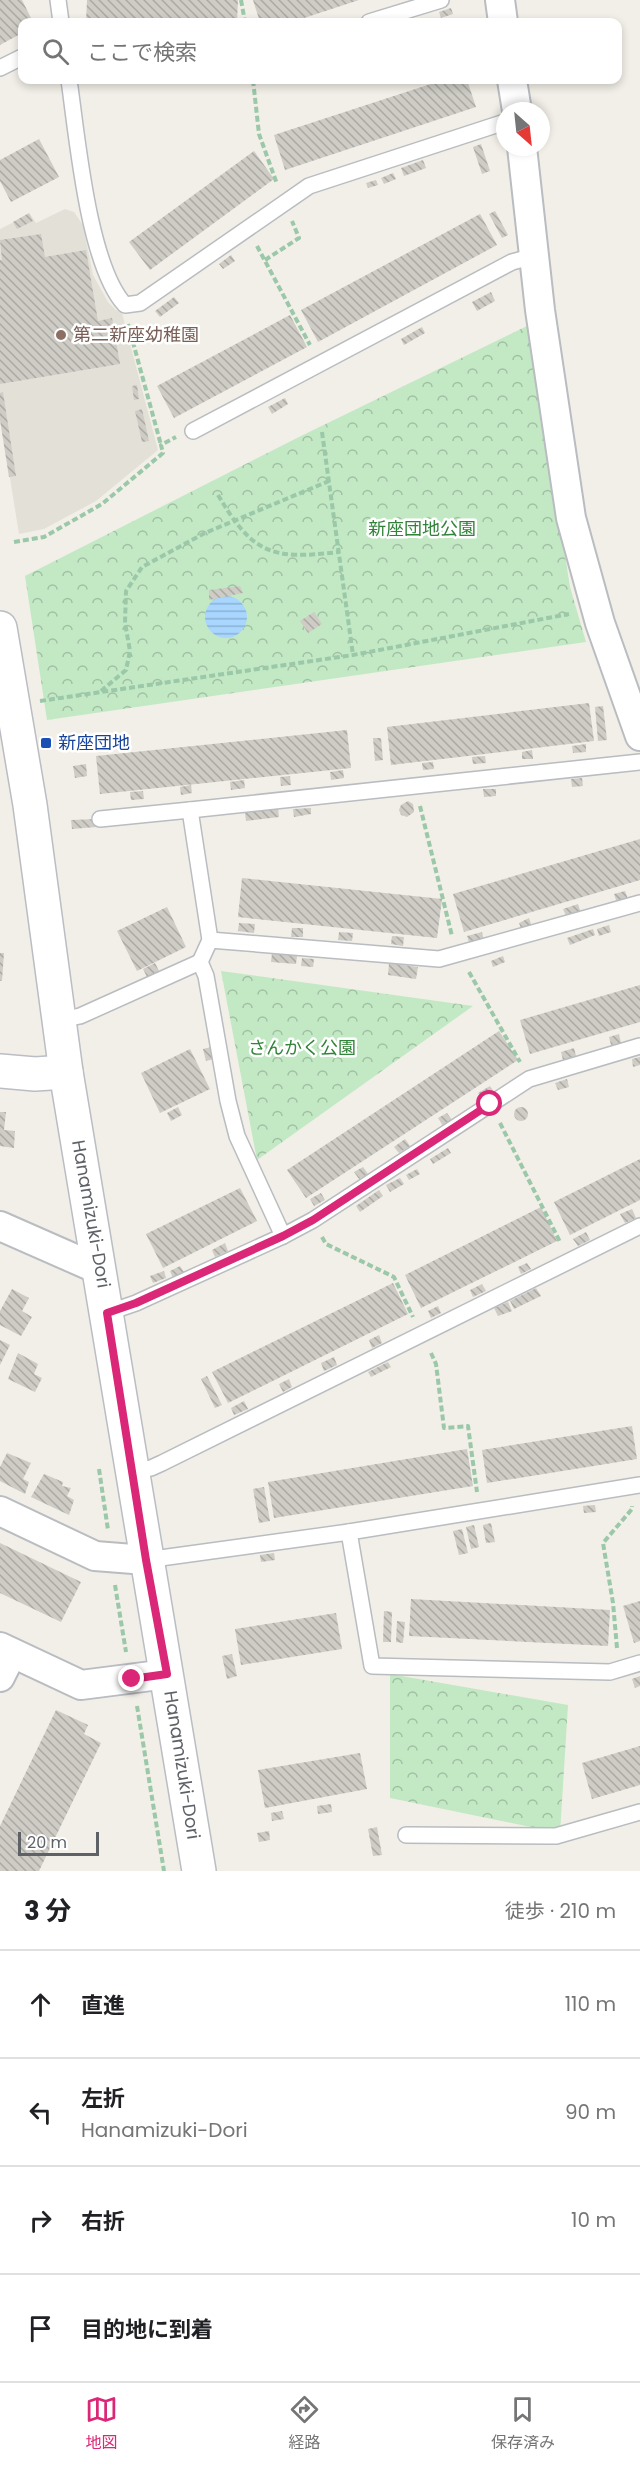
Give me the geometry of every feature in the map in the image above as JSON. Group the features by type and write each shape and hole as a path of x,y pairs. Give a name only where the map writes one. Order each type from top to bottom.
{"street":[{"path":"500,0 502,18"},
{"path":"513,84 516,102"},
{"path":"523,156 534,256 571,518 600,623 640,736"},
{"name":"Hanamizuki-Dori","path":"0,628 30,805 66,1071 199,1871"},
{"path":"0,1071 35,1074 66,1071"},
{"path":"0,1226 100,1270"},
{"path":"0,1511 95,1556 146,1560"},
{"path":"4,1659 81,1685 167,1674"}],"lane":[{"path":"58,0 60,18"},
{"path":"382,18 441,0"},
{"path":"0,68 18,59"},
{"path":"70,84 87,201 106,271 117,296 125,305 140,303 309,186 496,125"},
{"path":"193,431 512,262 534,256"},
{"path":"100,819 640,762"},
{"path":"59,1020 80,1016 200,962 210,940 190,810"},
{"path":"210,940 439,959 640,903"},
{"path":"200,962 206,976 228,1101 237,1136 283,1236"},
{"path":"107,1313 136,1303 313,1220 529,1079 640,1046"},
{"path":"132,1472 162,1463 640,1226"},
{"path":"146,1560 349,1532 634,1486"},
{"path":"349,1532 372,1666 610,1672 640,1663"},
{"path":"406,1835 556,1836 640,1812"}],"path":[{"path":"241,0 244,18"},
{"path":"253,84 259,134 299,238 265,260"},
{"path":"248,228 320,364"},
{"path":"14,542 44,537 102,504 163,453 129,333 125,305"},
{"path":"161,445 183,433 193,431"},
{"path":"322,432 353,655"},
{"path":"101,691 126,670 130,651 125,623 126,591 142,567 233,521 329,480"},
{"path":"218,495 238,528 264,549 299,557 339,552"},
{"path":"13,706 353,655 575,613"},
{"path":"415,786 453,940 529,1079"},
{"path":"490,1104 570,1261"},
{"path":"618,1669 613,1603 603,1544 633,1509 634,1486"},
{"path":"114,1582 127,1656"},
{"path":"137,1705 164,1871"}],"shaded area":[{"path":"65,209 74,212 83,225 93,275 108,302 122,313 158,450 96,501 44,529 19,534 0,416 0,229 30,214 36,223"}],"green space":[{"name":"新座団地公園","path":"529,325 570,587 586,642 47,720 25,576 301,436"},
{"name":"さんかく公園","path":"221,971 473,1006 257,1160"},
{"path":"390,1674 568,1705 560,1833 390,1798"}],"water":[{"path":"226,596 241,602 247,617 241,632 226,638 211,632 205,617 211,602"}],"building":[{"path":"0,0 22,0 31,18 18,18 18,35 0,45"},
{"path":"87,0 238,0 237,18 86,18"},
{"path":"253,0 359,0 304,18 259,18"},
{"path":"451,8 453,14 441,18 439,12"},
{"path":"431,84 468,84 476,107 285,170 274,135"},
{"path":"39,139 59,177 11,202 0,181 0,160"},
{"path":"481,144 490,171 482,174 473,147"},
{"path":"254,151 274,179 150,270 129,242"},
{"path":"423,160 426,168 404,176 401,168"},
{"path":"393,173 396,179 384,184 381,178"},
{"path":"376,180 378,185 368,188 366,183"},
{"path":"495,211 508,235 502,238 489,214"},
{"path":"29,213 33,221 17,229 13,222"},
{"path":"480,214 497,245 318,342 301,310"},
{"path":"41,234 45,257 86,250 98,321 112,318 120,364 0,384 0,260 2,260 0,240"},
{"path":"231,255 235,261 223,269 219,264"},
{"path":"491,292 495,301 477,311 472,302"},
{"path":"174,297 179,303 160,317 155,311"},
{"path":"290,315 307,347 174,418 157,386"},
{"path":"422,327 425,333 404,345 401,339"},
{"path":"137,385 139,399 134,400 132,386"},
{"path":"3,392 16,476 9,477 0,420 0,393"},
{"path":"285,398 288,404 272,414 268,407"},
{"path":"142,409 149,441 142,442 135,411"},
{"path":"240,586 243,593 209,600 209,590"},
{"path":"314,612 322,624 308,633 300,621"},
{"path":"589,703 594,741 391,765 387,727"},
{"path":"603,706 607,740 598,741 595,707"},
{"path":"347,730 351,768 100,794 96,756"},
{"path":"373,738 381,738 383,760 375,761"},
{"path":"586,744 586,752 573,753 572,746"},
{"path":"532,750 533,759 522,759 522,752"},
{"path":"485,756 486,763 473,764 472,757"},
{"path":"433,762 434,769 423,770 422,763"},
{"path":"86,764 87,776 75,778 73,766"},
{"path":"343,770 344,778 331,780 330,772"},
{"path":"290,776 291,785 281,786 280,777"},
{"path":"582,778 583,786 572,787 571,779"},
{"path":"244,780 245,788 231,790 230,782"},
{"path":"191,785 192,793 181,795 180,787"},
{"path":"483,789 496,789 496,796 484,797"},
{"path":"143,791 144,799 131,800 130,792"},
{"path":"408,801 413,804 414,812 407,817 401,815 399,810 401,805"},
{"path":"278,808 279,817 246,821 245,813"},
{"path":"311,808 311,814 294,817 293,809"},
{"path":"96,819 96,827 72,829 71,820"},
{"path":"640,839 640,880 464,932 453,894"},
{"path":"242,878 442,899 437,938 238,917"},
{"path":"625,891 628,899 617,903 614,894"},
{"path":"578,904 581,913 567,918 563,909"},
{"path":"167,907 186,947 137,971 117,931"},
{"path":"529,918 532,927 522,931 519,923"},
{"path":"239,923 255,924 254,933 238,931"},
{"path":"609,925 611,932 599,936 597,929"},
{"path":"292,928 303,928 303,937 291,937"},
{"path":"593,929 595,935 570,945 567,938"},
{"path":"339,932 353,933 352,941 338,940"},
{"path":"482,932 484,941 470,945 467,936"},
{"path":"392,936 404,937 403,946 391,944"},
{"path":"0,953 4,953 2,981 0,981"},
{"path":"272,953 297,956 296,964 271,962"},
{"path":"503,956 505,962 493,967 491,961"},
{"path":"302,958 314,959 313,967 301,966"},
{"path":"155,963 159,971 147,977 143,969"},
{"path":"389,963 418,967 416,979 388,975"},
{"path":"640,985 640,1022 530,1054 520,1020"},
{"path":"499,1031 518,1060 306,1198 287,1170"},
{"path":"619,1034 621,1043 611,1045 609,1037"},
{"path":"211,1047 214,1059 206,1061 203,1049"},
{"path":"574,1048 576,1056 563,1060 561,1052"},
{"path":"190,1049 210,1089 160,1113 141,1073"},
{"path":"640,1057 640,1065 633,1067 632,1059"},
{"path":"567,1079 569,1087 558,1090 555,1083"},
{"path":"490,1086 494,1092 483,1100 478,1093"},
{"path":"178,1107 182,1115 171,1121 167,1113"},
{"path":"521,1107 526,1109 528,1114 526,1119 521,1121 516,1119 514,1114 516,1109"},
{"path":"0,1112 6,1112 4,1130 15,1131 14,1148 0,1146"},
{"path":"447,1113 452,1120 443,1126 438,1118"},
{"path":"405,1139 410,1146 399,1153 394,1147"},
{"path":"448,1148 451,1153 433,1164 430,1159"},
{"path":"640,1159 640,1200 570,1235 554,1202"},
{"path":"363,1167 368,1174 359,1179 354,1172"},
{"path":"417,1169 420,1174 409,1180 406,1175"},
{"path":"400,1178 404,1184 390,1192 386,1185"},
{"path":"240,1188 257,1221 163,1268 146,1234"},
{"path":"379,1190 383,1196 360,1212 356,1206"},
{"path":"321,1193 325,1200 314,1206 310,1199"},
{"path":"541,1207 557,1241 421,1308 405,1275"},
{"path":"632,1209 636,1218 625,1223 620,1214"},
{"path":"586,1232 590,1240 578,1246 573,1239"},
{"path":"225,1243 228,1251 215,1257 212,1250"},
{"path":"527,1263 531,1269 521,1274 518,1267"},
{"path":"180,1266 184,1272 173,1278 170,1271"},
{"path":"164,1271 166,1278 153,1283 150,1276"},
{"path":"393,1283 408,1314 228,1403 212,1372"},
{"path":"482,1284 486,1291 473,1297 470,1290"},
{"path":"536,1288 541,1296 514,1309 510,1301"},
{"path":"12,1289 29,1298 22,1311 32,1317 21,1336 0,1325 0,1311"},
{"path":"508,1302 512,1311 498,1316 494,1308"},
{"path":"438,1306 441,1313 431,1318 428,1311"},
{"path":"379,1335 382,1343 372,1348 369,1340"},
{"path":"0,1340 10,1345 0,1365"},
{"path":"18,1353 38,1364 34,1374 42,1378 35,1392 8,1379"},
{"path":"334,1357 337,1365 324,1371 321,1363"},
{"path":"388,1362 391,1367 371,1377 368,1372"},
{"path":"207,1376 222,1405 215,1408 201,1379"},
{"path":"289,1379 292,1387 283,1392 279,1384"},
{"path":"244,1401 248,1409 234,1415 231,1408"},
{"path":"632,1426 637,1459 487,1483 482,1450"},
{"path":"467,1449 473,1486 274,1518 268,1482"},
{"path":"7,1453 31,1463 23,1479 29,1482 25,1494 0,1481 0,1467"},
{"path":"44,1474 63,1482 62,1486 71,1488 67,1496 74,1500 69,1515 31,1497"},
{"path":"264,1487 270,1521 259,1523 253,1489"},
{"path":"595,1505 596,1512 584,1513 583,1506"},
{"path":"491,1523 495,1542 486,1543 483,1525"},
{"path":"474,1525 479,1547 471,1549 466,1527"},
{"path":"462,1529 468,1553 459,1555 453,1531"},
{"path":"0,1543 81,1582 61,1622 0,1593"},
{"path":"274,1553 275,1560 261,1562 260,1555"},
{"path":"411,1599 610,1610 608,1646 409,1636"},
{"path":"640,1601 640,1641 634,1643 623,1606"},
{"path":"384,1611 392,1612 391,1642 383,1642"},
{"path":"336,1613 342,1649 241,1665 235,1629"},
{"path":"397,1621 405,1622 403,1643 396,1642"},
{"path":"232,1654 237,1676 227,1679 222,1656"},
{"path":"640,1676 640,1686 635,1688 632,1679"},
{"path":"56,1710 88,1725 84,1734 101,1743 39,1871 0,1871 0,1826"},
{"path":"640,1746 640,1785 592,1799 582,1763"},
{"path":"360,1753 367,1789 265,1808 258,1770"},
{"path":"331,1804 332,1812 318,1814 317,1806"},
{"path":"282,1811 284,1819 272,1821 271,1813"},
{"path":"377,1827 382,1855 373,1856 368,1829"},
{"path":"269,1831 270,1840 259,1842 257,1833"}],"place":[{"name":"第二新座幼稚園","path":"61,335"},
{"name":"新座団地","path":"46,743"}],"route":[{"path":"132,1679 167,1674 146,1560 107,1313 121,1310 313,1220 490,1104"}]}
